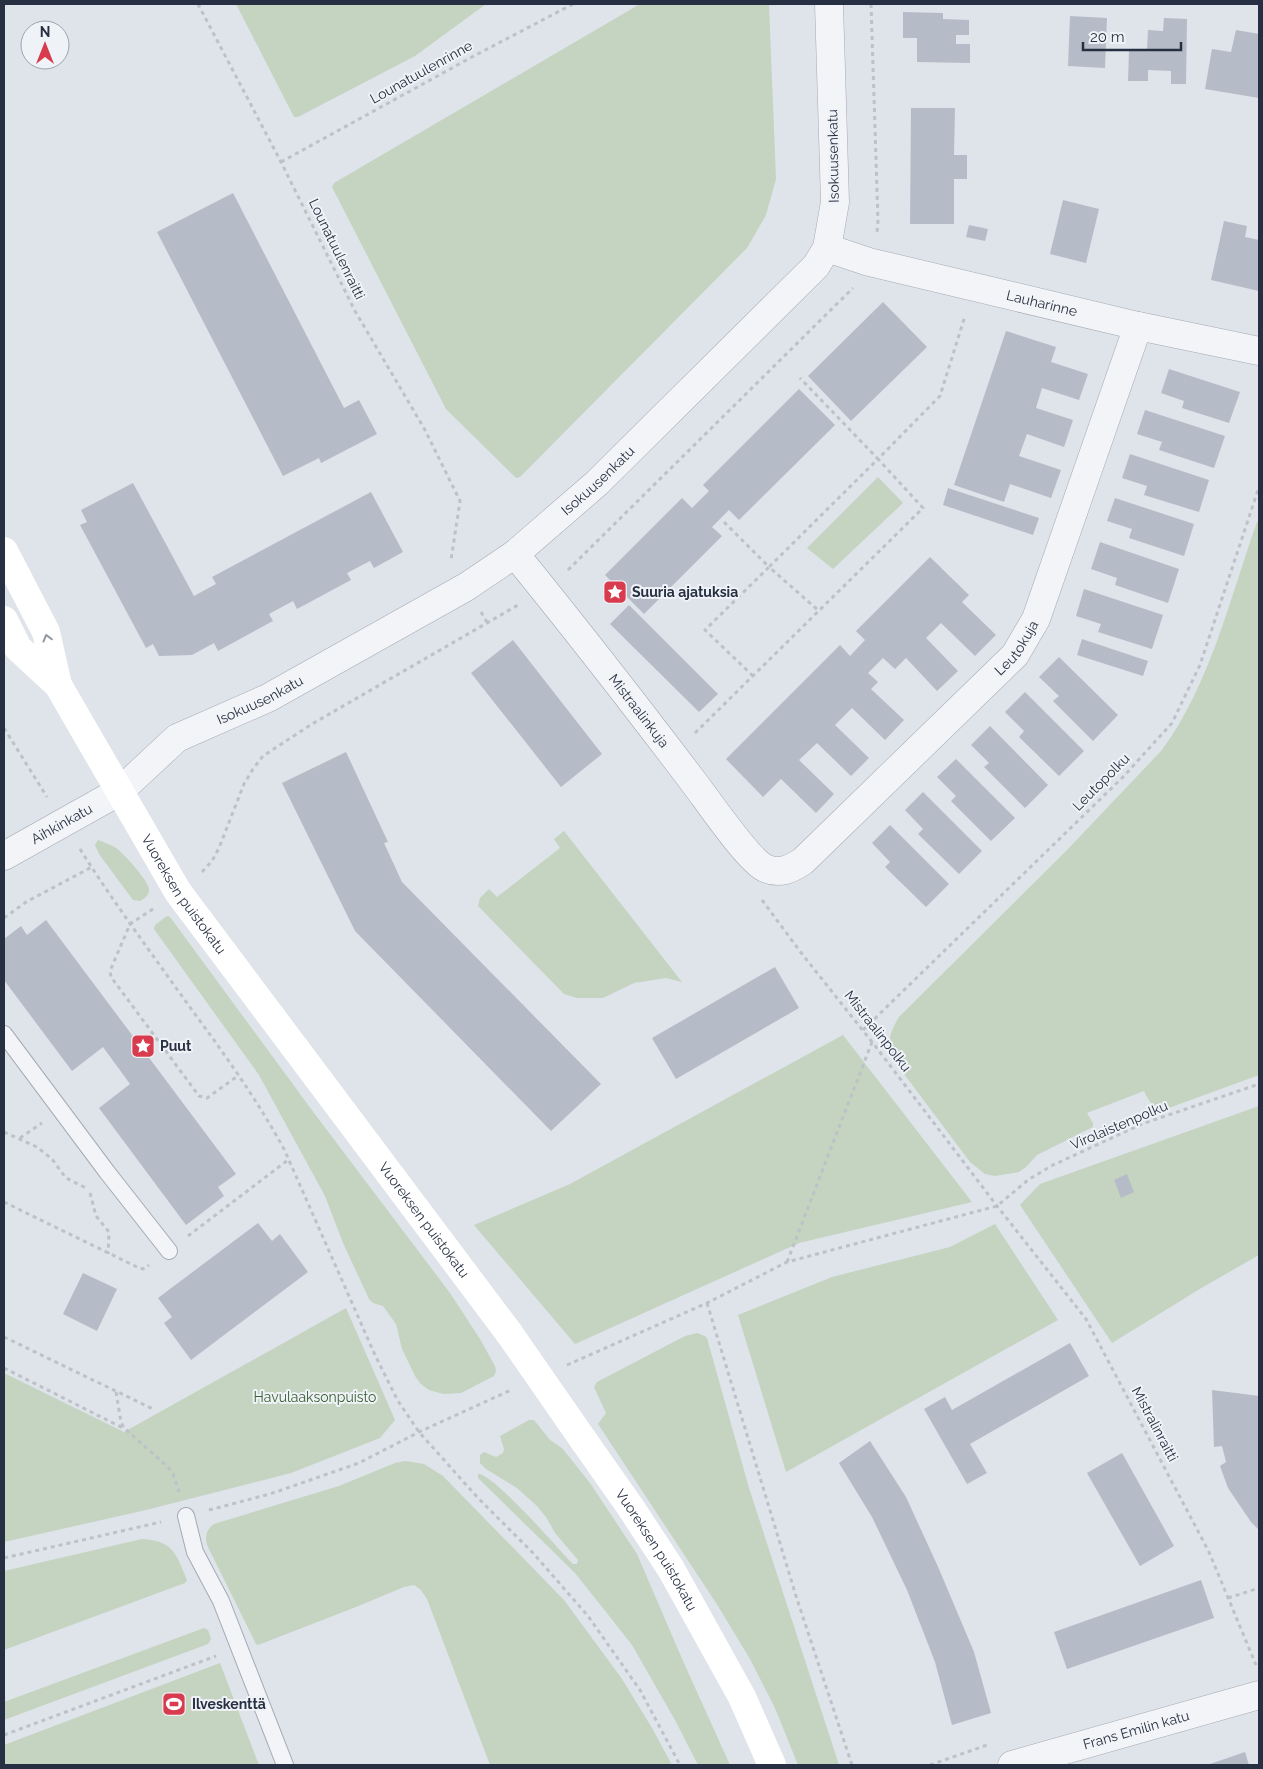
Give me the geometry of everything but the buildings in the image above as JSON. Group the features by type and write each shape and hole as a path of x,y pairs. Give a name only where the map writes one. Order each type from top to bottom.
{"main road":[{"name":"Vuoreksen puistokatu","path":"4,551 46,632 58,685"},
{"name":"Vuoreksen puistokatu","path":"4,620 18,648 58,685 178,892 509,1333 631,1508 671,1569 742,1698 772,1765"}],"street":[{"name":"Isokuusenkatu","path":"120,791 177,738 268,698 466,587 514,554 597,483 816,266 826,248 835,202 829,4"},
{"name":"Lauharinne","path":"826,248 869,262 974,287 1138,326 1259,351"},
{"name":"Leutokuja","path":"771,870 789,870 803,861 1015,655 1036,619 1138,326"},
{"name":"Mistraalinkuja","path":"514,554 748,853 771,870"},
{"name":"Aihkinkatu","path":"4,856 120,791"},
{"name":"Frans Emilin katu","path":"1012,1765 1259,1695"}],"lane":[{"path":"4,1034 169,1252"},
{"path":"186,1516 196,1552 218,1596 285,1765"}],"path":[{"name":"Lounatuulenraitti","path":"198,4 282,162 355,311 425,430 460,501"},
{"name":"Lounatuulenrinne","path":"282,162 472,57 573,4"},
{"path":"753,676 705,630 940,396 974,287"},
{"path":"673,755 923,508 800,378"},
{"name":"Leutopolku","path":"863,1030 1123,777 1172,723 1200,666 1259,487"},
{"path":"724,522 769,567 819,611"},
{"path":"239,1075 207,1098 199,1096 111,977 110,972 130,924 178,892 212,861 244,784 253,768 263,756 312,724 519,605"},
{"path":"4,728 130,924 239,1075 271,1126 375,1355 398,1401 419,1432 478,1498 533,1553 588,1616 640,1690 680,1765"},
{"path":"4,918 26,902 92,867"},
{"name":"Mistraalinpolku","path":"771,870 759,895 802,954 872,1041 997,1206"},
{"path":"787,1262 872,1041"},
{"name":"Virolaistenpolku","path":"997,1206 1028,1180 1051,1166 1148,1122 1259,1084"},
{"path":"4,1132 37,1147 52,1159 70,1181 88,1190 91,1194 96,1216 109,1232 108,1254"},
{"path":"4,1202 108,1254 143,1269 169,1252 288,1160"},
{"path":"563,1367 707,1303 787,1262 997,1206"},
{"name":"Mistralinraitti","path":"997,1206 1086,1319 1210,1552 1257,1668"},
{"path":"707,1303 796,1596 852,1765"},
{"path":"4,1338 156,1410"},
{"path":"4,1368 124,1428 168,1467 173,1474 186,1516"},
{"path":"4,1558 186,1516 270,1494 359,1462 419,1432 518,1387"},
{"path":"116,1392 121,1422 124,1428"},
{"path":"1228,1598 1259,1588"},
{"path":"4,1735 239,1648"}],"green space":[{"path":"236,4 486,4 415,56 298,117 294,117"},
{"path":"640,4 769,5 776,179 766,215 747,248 520,477 516,478 446,409 332,187 334,183"},
{"path":"878,477 903,503 833,569 807,548"},
{"path":"1257,522 1259,524 1259,1075 1166,1109 1155,1107 1144,1091 1087,1113 1093,1123 1093,1127 1037,1155 1019,1172 995,1176 985,1174 970,1162 895,1062 890,1049 893,1029 899,1017 1068,849 1162,750 1179,725 1206,669"},
{"path":"564,831 682,982 666,978 634,983 603,998 577,998 564,994 478,906 480,898 489,889 497,897 560,848 554,839"},
{"path":"98,840 116,848 135,867 148,885 149,889 145,898 140,901 133,900 99,854 95,845"},
{"path":"167,916 170,917 314,1113 450,1293 495,1366 494,1376 461,1393 443,1394 429,1390 415,1376 402,1349 396,1324 383,1306 373,1303 369,1299 343,1243 325,1196 259,1075 154,929 155,925"},
{"path":"843,1035 972,1202 799,1243 575,1344 474,1225 570,1184"},
{"path":"1259,1106 1259,1255 1112,1343 1020,1205 1040,1184"},
{"path":"995,1224 1058,1320 786,1472 738,1315 832,1277 950,1247"},
{"name":"Havulaaksonpuisto","path":"346,1308 395,1420 380,1438 291,1473 146,1510 4,1542 4,1373 124,1432"},
{"path":"697,1333 707,1338 749,1488 839,1765 798,1765 775,1708 750,1659 718,1606 598,1424 606,1413 594,1387 597,1382 685,1336"},
{"path":"529,1420 534,1420 550,1440 562,1448 590,1483 637,1554 730,1765 698,1765 675,1720 632,1645 575,1573 478,1478 478,1474 497,1485 573,1564 577,1564 578,1560 555,1533 537,1506 517,1488 486,1469 480,1463 480,1455 484,1452 496,1457 503,1453 504,1449 500,1436"},
{"path":"405,1461 424,1464 443,1476 564,1600 622,1679 672,1765 490,1765 427,1599 421,1590 414,1585 404,1587 258,1645 256,1644 207,1545 206,1536 209,1529 214,1524 339,1486 395,1463"},
{"path":"142,1539 153,1540 172,1550 187,1580 185,1583 4,1650 4,1571"},
{"path":"204,1628 208,1630 211,1639 208,1644 4,1720 4,1702"},
{"name":"Ilveskenttä","path":"220,1663 259,1765 4,1765 4,1745"}],"place":[{"name":"Suuria ajatuksia","path":"615,592"},
{"name":"Puut","path":"143,1046"},
{"name":"Ilveskenttä","path":"174,1704"}]}
